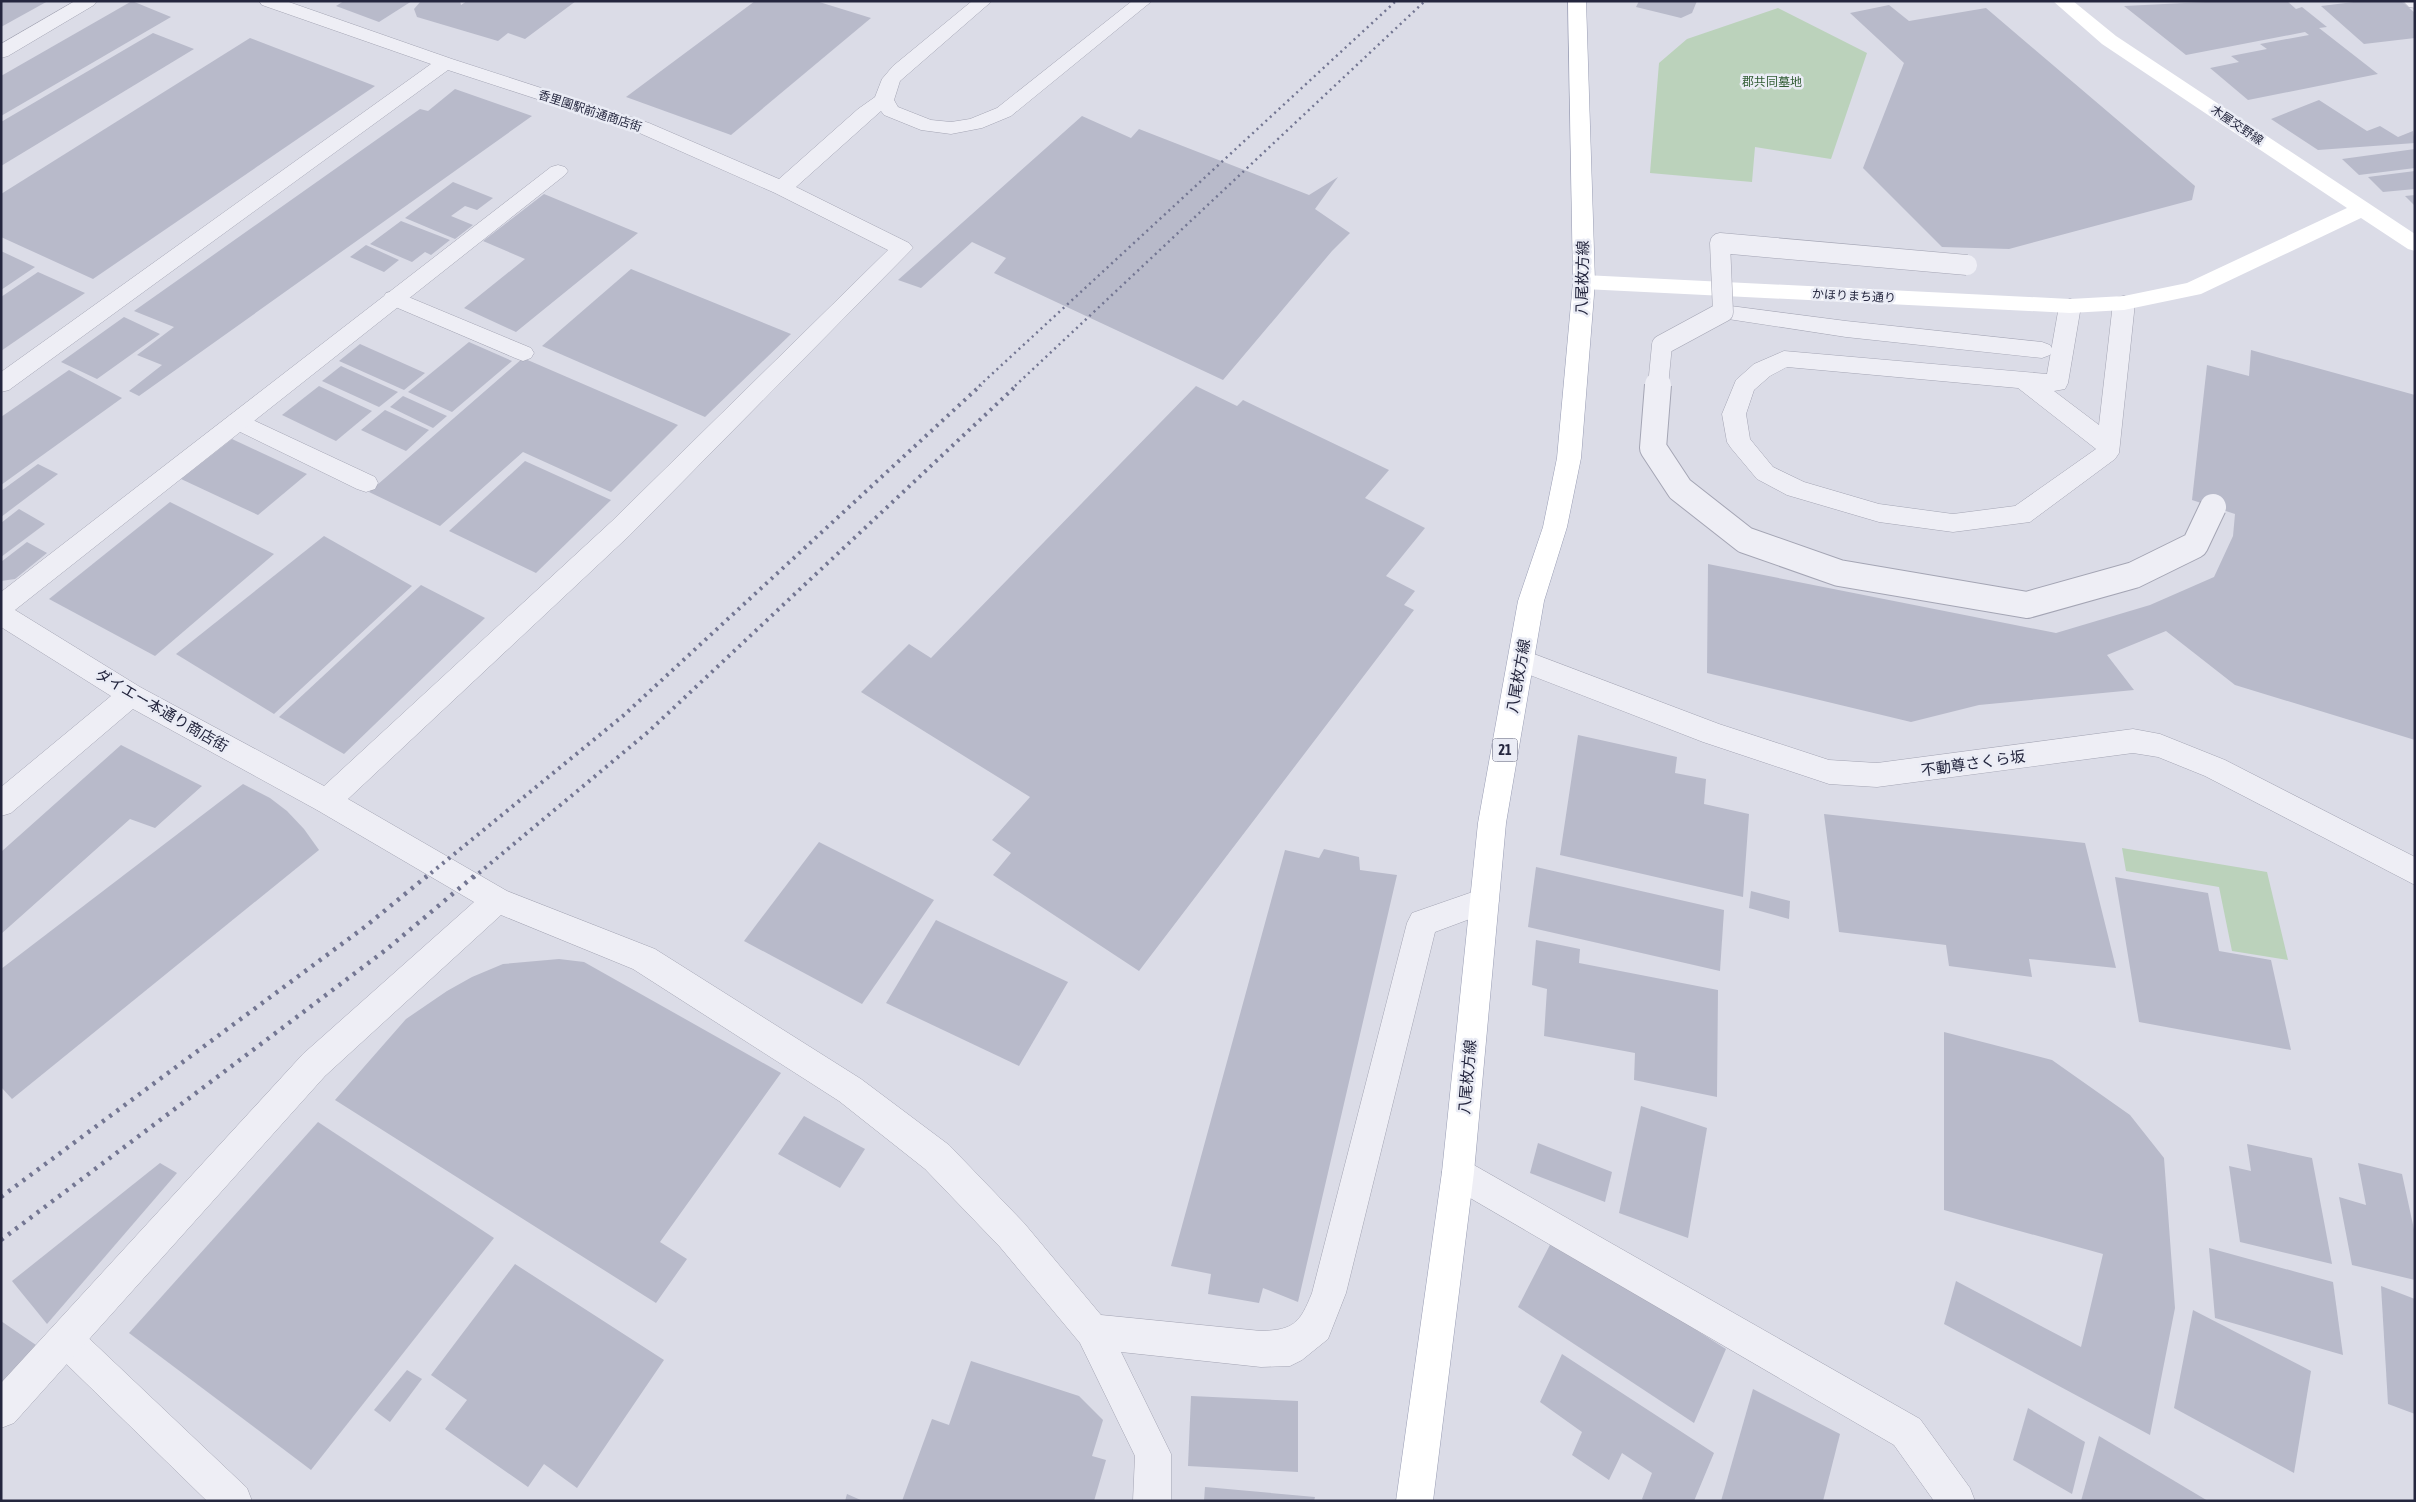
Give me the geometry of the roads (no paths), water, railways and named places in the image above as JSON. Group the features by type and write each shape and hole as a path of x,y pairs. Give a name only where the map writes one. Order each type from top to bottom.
{"main road":[{"name":"八尾枚方線","path":"1414,1501 1458,1172 1492,822 1531,601 1555,527 1570,458 1584,282 1577,1"},
{"name":"木屋交野線","path":"2062,1 2109,40 2414,243"},
{"name":"かほりまち通り","path":"1584,282 2070,306 2124,303 2193,289 2362,209"}],"street":[{"path":"1,52 88,1"},
{"name":"香里園駅前通商店街","path":"268,1 445,63 642,127 782,188 902,248 621,528 327,801"},
{"path":"782,188 865,113 884,100 892,79 900,70 983,1"},
{"path":"884,100 891,111 928,126 951,128 975,124 1004,112 1142,1"},
{"path":"1,384 445,63"},
{"path":"1,606 558,171"},
{"path":"1724,312 1720,244 1967,266"},
{"path":"394,298 523,353"},
{"path":"2070,306 2056,383 1784,360 1762,370 1744,386 1734,414 1739,442 1766,472 1796,489 1879,513 1953,523 2021,515 2107,453 2124,303"},
{"path":"2042,350 1846,329 1724,312 1697,329 1662,345 1653,448 1680,489 1744,540 1839,573 2027,605 2134,574 2195,545 2213,507"},
{"path":"2024,380 2108,444"},
{"path":"238,421 366,483"},
{"name":"ダイエー本通り商店街","path":"1,614 131,695 327,801 497,900 644,959 850,1090 937,1157 1012,1235 1092,1331 1153,1454 1152,1501"},
{"name":"不動尊さくら坂","path":"1521,660 1713,734 1829,772 1877,775 2133,741 2160,746 2215,768 2415,872"},
{"path":"1,804 131,695"},
{"path":"1,1410 314,1065 497,900"},
{"path":"1092,1331 1261,1349 1290,1348 1316,1326 1329,1293 1422,923 1484,901"},
{"path":"1458,1172 1907,1432 1957,1501"},
{"path":"65,1339 234,1501"}],"railway":[{"path":"979,386 1396,1"},
{"path":"1015,386 1425,1"},
{"path":"425,878 624,715 981,385"},
{"path":"473,878 648,732 1017,385"},
{"path":"1,1197 366,926 427,876"},
{"path":"1,1240 387,949 474,876"}],"park label":[{"name":"郡共同墓地","path":"1772,82"}]}
